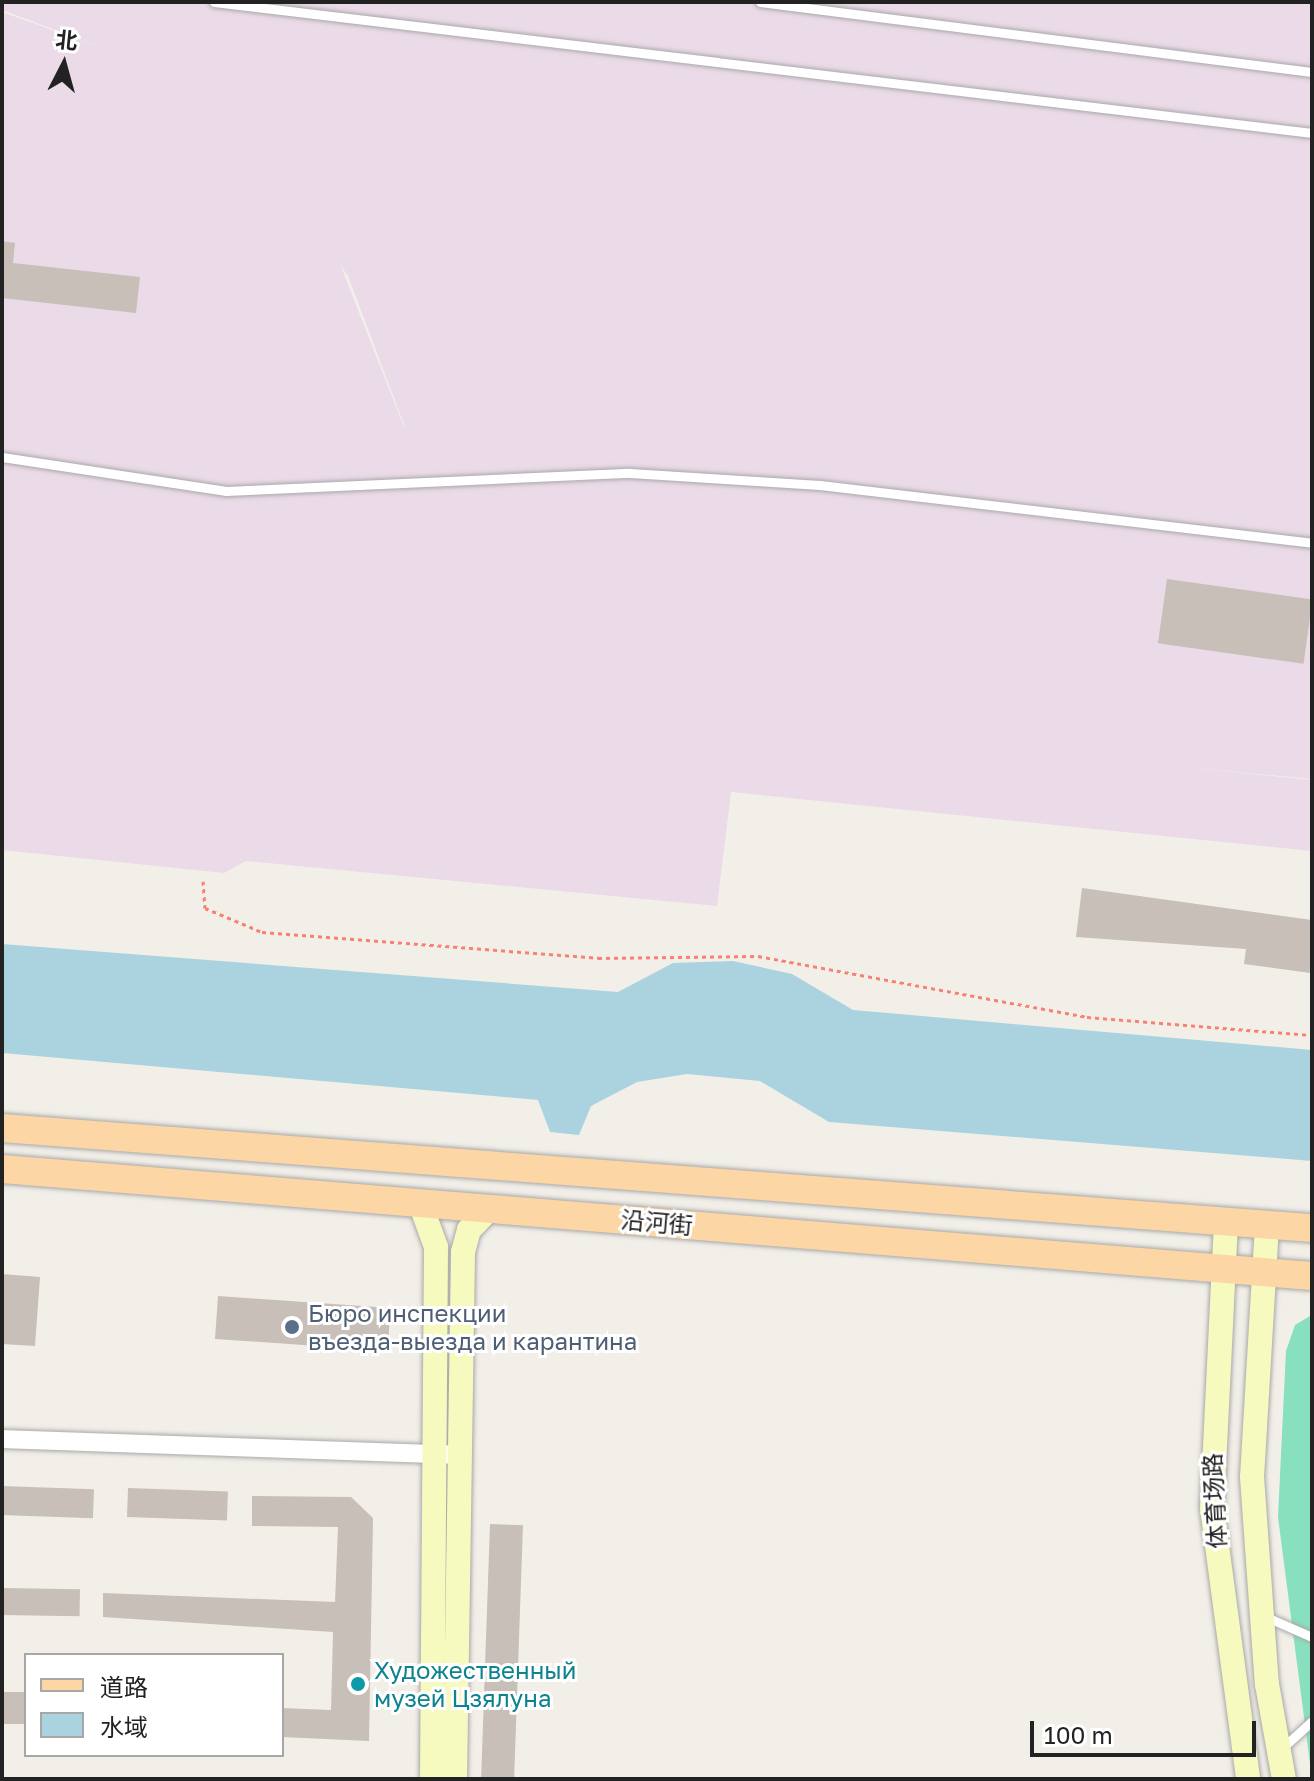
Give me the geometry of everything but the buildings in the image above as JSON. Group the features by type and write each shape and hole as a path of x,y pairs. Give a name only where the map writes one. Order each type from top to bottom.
{"main road":[{"name":"沿河街","path":"2,1128 1312,1228"},
{"name":"沿河街","path":"2,1169 1312,1276"}],"street":[{"path":"420,1203 436,1247 432,1779"},
{"path":"455,1779 463,1252 469,1230 490,1208"},
{"name":"体育场路","path":"1226,1222 1212,1508 1248,1779"},
{"name":"体育场路","path":"1267,1225 1252,1477 1260,1615 1284,1779"},
{"path":"2,1439 460,1455"}],"lane":[{"path":"214,2 1312,133"},
{"path":"760,2 1312,72"},
{"path":"2,457 226,491 630,473 805,484 1312,543"},
{"path":"1260,1615 1312,1637"},
{"path":"1279,1751 1312,1721"}],"path":[{"path":"203,881 205,908 262,932 598,958 758,956 1087,1017 1312,1035"}],"shaded area":[{"path":"2,2 1312,2 1312,779 1183,767 1312,780 1312,851 731,792 717,906 246,861 224,873 2,850 2,12 109,50 2,10","holes":["340,264 348,276 405,427"]}],"green space":[{"path":"1312,1315 1312,1779 1278,1517 1286,1351 1295,1325"}],"water":[{"path":"2,944 618,992 673,963 733,961 792,974 853,1010 1312,1050 1312,1161 829,1122 760,1081 687,1074 637,1082 591,1106 579,1135 550,1132 538,1100 2,1053"}],"place":[{"name":"Бюро инспекции въезда-выезда и карантина","path":"292,1327"},
{"name":"Художественный музей Цзялуна","path":"358,1684"}]}
